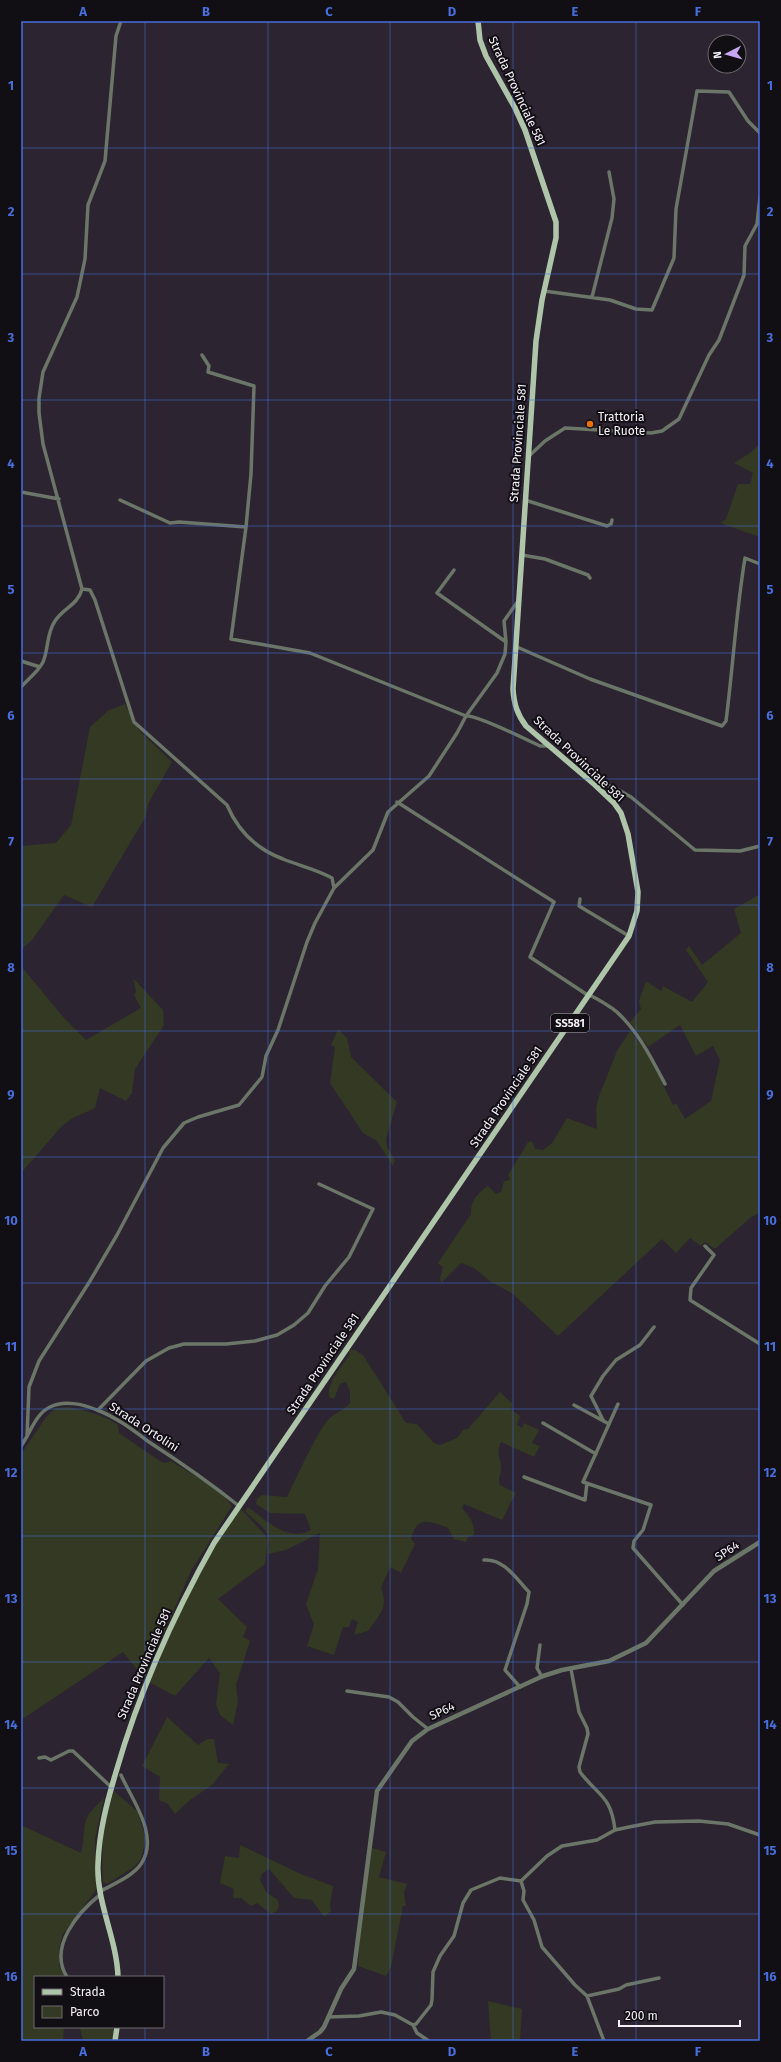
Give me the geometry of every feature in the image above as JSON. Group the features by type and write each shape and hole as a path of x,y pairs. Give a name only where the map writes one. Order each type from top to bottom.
{"main road":[{"name":"Strada Provinciale 581","path":"118,1976 113,1943 101,1893 98,1865 104,1812 126,1738 160,1649 191,1584 214,1543 589,996 629,936 635,922 638,902 637,882 628,834 621,813 614,803 526,726 518,715 514,704 513,689 517,647 518,601 536,341 544,291 556,238 556,222 525,130 482,45 478,21"},
{"path":"115,2041 117,2028"}],"street":[{"path":"21,687 40,666 47,652 48,636 55,620 75,602 80,596 82,588 42,438 39,413 40,391 43,372 77,297 84,266 88,205 104,161 116,36 121,21"},
{"path":"544,291 610,300 645,311 652,310 656,305 674,258 676,209 697,91 729,92 748,121 760,133"},
{"path":"592,297 612,218 614,199 609,172"},
{"path":"528,457 545,441 565,428 651,433 662,431 679,419 709,355 719,340 744,275 745,246 757,224 760,197"},
{"path":"202,355 209,366 208,372 254,386 251,474 246,527 231,639 310,653 466,716 471,715 540,746 548,746"},
{"path":"21,492 58,499"},
{"path":"120,500 170,523 179,522 246,527"},
{"path":"525,500 607,526 612,520"},
{"path":"522,554 545,559 588,575 590,578"},
{"path":"517,647 590,679 722,726 726,721 735,649 739,595 745,558 760,564"},
{"path":"454,570 437,593 506,642"},
{"path":"82,588 90,590 95,600 134,722 227,805 234,820 250,841 282,859 321,872 332,878 334,888"},
{"path":"27,1436 29,1387 39,1362 117,1235 163,1148 184,1123 198,1117 239,1105 262,1076 266,1056 278,1030 307,942 315,923 334,888 374,849 386,815 397,802 429,776 457,733 466,716 501,666 506,642 504,621 518,601"},
{"path":"21,661 40,666"},
{"path":"594,785 612,786 631,797 695,850 740,851 760,846"},
{"path":"397,802 554,902 530,957 589,996 618,1012 648,1051 665,1084"},
{"path":"580,899 579,906 629,936"},
{"path":"98,1410 146,1361 169,1348 184,1344 226,1344 269,1338 289,1329 305,1316 325,1286 348,1257 373,1209 319,1184"},
{"path":"705,1246 714,1255 691,1288 690,1300 760,1344"},
{"path":"603,1420 591,1396 603,1376 616,1360 640,1345 654,1327"},
{"name":"Strada Ortolini","path":"21,1446 42,1412 53,1406 72,1403 98,1410 120,1422 204,1479 239,1506"},
{"path":"618,1404 583,1482 650,1505 643,1530 634,1541 632,1548 683,1605"},
{"path":"574,1405 609,1424"},
{"path":"543,1423 596,1454"},
{"path":"524,1477 585,1500 587,1483"},
{"name":"SP64","path":"307,2041 320,2032 341,1989 354,1969 377,1791 412,1741 428,1729 542,1677 609,1661 637,1649 653,1638 714,1571 760,1542"},
{"path":"484,1560 493,1560 514,1573 521,1586 529,1592 527,1604 504,1670 520,1687"},
{"path":"540,1644 538,1668 542,1677"},
{"path":"571,1669 579,1712 588,1731 588,1738 579,1767 580,1772 606,1799 612,1812 615,1830"},
{"path":"347,1691 389,1697 398,1702 428,1729"},
{"path":"39,1758 45,1757 50,1760 69,1750 73,1751 111,1787"},
{"path":"66,1976 64,1971 61,1954 68,1929 101,1893 141,1864 148,1845 145,1825 121,1775"},
{"path":"521,1881 555,1850 568,1844 597,1840 615,1830 650,1823 699,1821 728,1824 760,1835"},
{"path":"413,2025 416,2024 430,2005 435,1968 454,1936 463,1903 471,1890 500,1878 521,1881"},
{"path":"521,1881 524,1891 523,1900 534,1920 542,1947 576,1986 587,1996 604,2041"},
{"path":"587,1996 619,1989 626,1985 659,1978"},
{"path":"328,2017 359,2016 381,2012 395,2015 413,2025 417,2033 428,2041"}],"green space":[{"path":"760,444 760,537 720,523 726,519 738,484 750,484 753,473 734,463 750,453"},
{"path":"125,704 138,729 172,762 148,804 146,816 92,907 64,895 32,940 21,950 21,846 56,843 71,825 90,727 109,710"},
{"path":"760,894 760,1212 750,1218 715,1249 705,1242 701,1246 690,1238 676,1253 662,1239 558,1336 513,1294 491,1282 474,1268 461,1263 441,1283 440,1279 443,1267 438,1263 471,1214 475,1198 488,1186 496,1194 501,1192 504,1181 510,1180 508,1175 528,1142 532,1141 535,1149 543,1150 552,1143 567,1118 597,1129 596,1108 599,1096 617,1051 630,1031 649,1056 673,1105 676,1103 685,1119 711,1101 720,1060 713,1046 696,1056 680,1025 648,1047 630,1022 641,1009 639,1001 646,981 661,991 663,986 692,1002 708,982 686,950 689,946 702,965 741,933 734,909"},
{"path":"21,966 65,1019 86,1040 141,1008 134,995 136,992 133,978 163,1010 164,1025 135,1069 132,1093 126,1101 100,1088 95,1108 71,1119 62,1126 21,1173"},
{"path":"338,1029 347,1038 351,1057 397,1102 386,1139 387,1147 395,1160 393,1166 377,1141 363,1133 330,1083 335,1047 331,1045"},
{"path":"347,1350 355,1350 363,1355 406,1423 417,1424 434,1443 440,1445 457,1438 463,1430 468,1429 500,1392 513,1404 511,1409 520,1416 517,1425 522,1428 524,1423 539,1430 532,1443 540,1446 534,1457 501,1442 499,1446 501,1466 499,1478 500,1485 516,1493 502,1520 464,1504 462,1508 471,1520 474,1530 474,1535 468,1537 466,1542 454,1539 448,1528 435,1523 425,1522 420,1523 417,1526 411,1539 415,1544 401,1573 390,1567 381,1588 384,1601 382,1611 379,1616 368,1631 354,1635 358,1622 352,1619 349,1627 343,1627 334,1655 307,1646 314,1625 306,1604 318,1569 320,1533 286,1550 268,1554 269,1546 267,1534 261,1525 245,1511 248,1507 270,1523 286,1532 294,1534 311,1530 305,1514 270,1513 256,1504 257,1499 262,1495 287,1497 301,1467 325,1423 350,1403 350,1391 346,1382 340,1384 334,1399 329,1397 332,1380 350,1354"},
{"path":"69,1407 95,1414 118,1425 119,1433 160,1461 165,1463 171,1461 204,1481 227,1499 232,1506 191,1571 144,1678 123,1652 21,1720 21,1454 46,1417 56,1408"},
{"path":"240,1508 265,1535 268,1541 265,1564 218,1599 247,1627 243,1637 250,1641 236,1685 238,1702 233,1725 220,1715 216,1704 220,1673 209,1658 175,1696 149,1682 201,1567"},
{"path":"167,1717 198,1745 207,1739 214,1739 218,1763 229,1764 212,1785 190,1800 175,1814 168,1804 159,1800 160,1777 142,1766"},
{"path":"114,1791 137,1811 146,1838 141,1859 134,1867 107,1884 103,1882 102,1857 105,1825"},
{"path":"104,1798 95,1839 96,1890 63,1934 59,1948 59,1965 64,1976 34,1976 34,2028 64,2028 63,2041 21,2041 21,1825 81,1853 84,1827 88,1816"},
{"path":"240,1845 301,1874 333,1886 330,1905 331,1911 324,1917 312,1900 294,1898 269,1869 262,1874 260,1880 267,1893 277,1899 279,1905 277,1911 271,1914 257,1903 251,1906 241,1898 233,1898 234,1889 220,1883 225,1856 239,1858"},
{"path":"372,1848 386,1852 379,1877 407,1884 404,1893 406,1906 403,1906 391,1967 386,1976 358,1966 360,1922"},
{"path":"488,2001 522,2009 520,2041 491,2041"},
{"path":"80,2028 112,2028 114,2032 112,2041 83,2041"}],"place":[{"name":"Trattoria Le Ruote","path":"590,424"}]}
